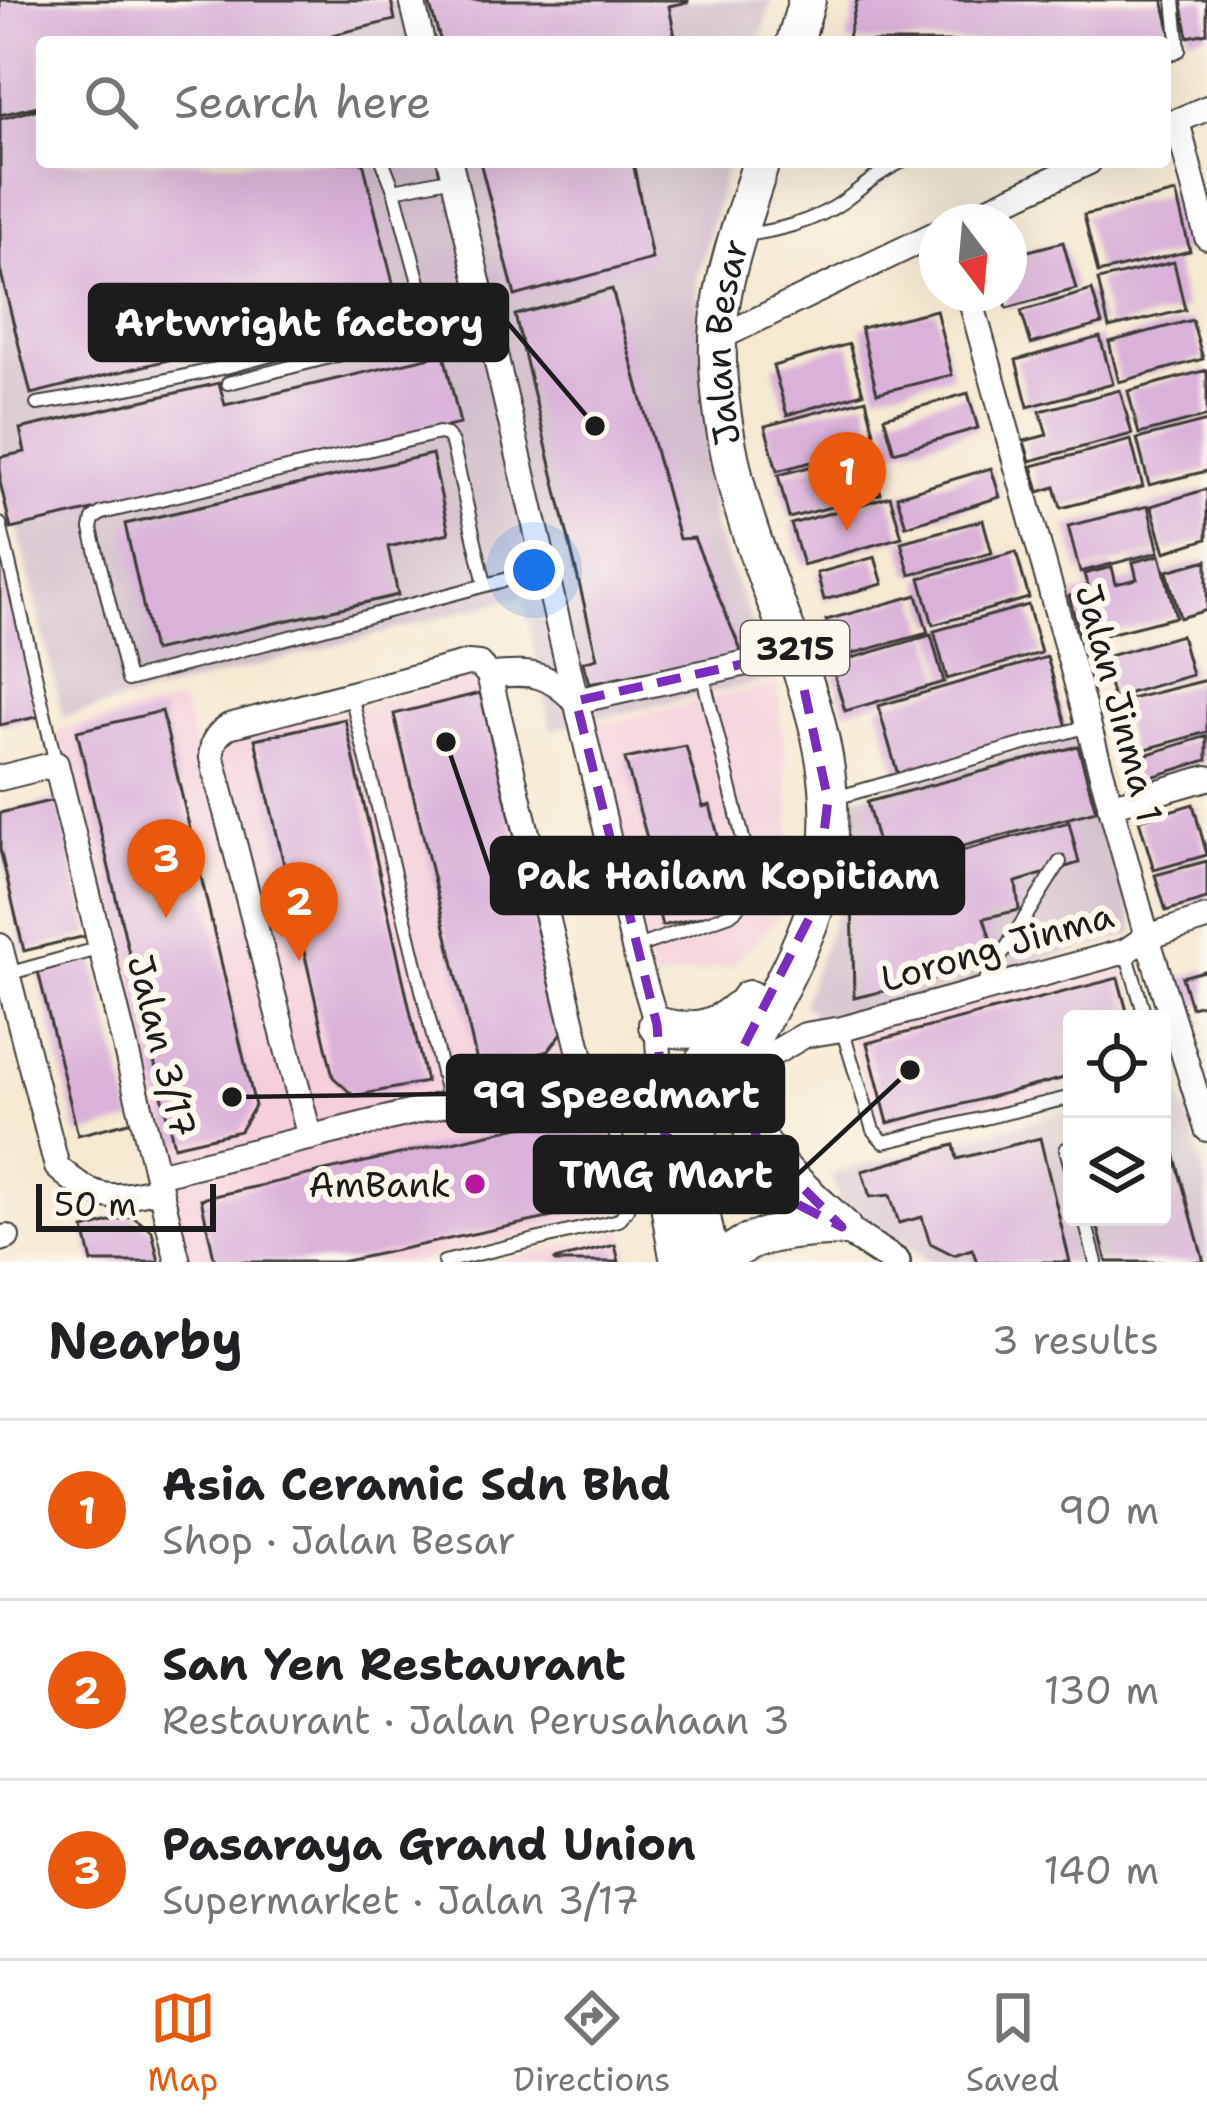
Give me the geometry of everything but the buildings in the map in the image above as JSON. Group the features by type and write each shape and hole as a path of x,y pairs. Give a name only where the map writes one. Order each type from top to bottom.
{"main road":[{"path":"797,36 807,0"},
{"name":"Jalan Besar","path":"677,1141 735,1064 764,1015 802,937 823,877 828,800 819,731 733,471 720,392 723,294 758,168"},
{"name":"Jalan Besar","path":"677,1141 710,1053 802,937"},
{"path":"657,1025 689,1031 704,1028 728,1019 747,1002"},
{"path":"735,1064 740,1101 759,1144 842,1227"},
{"path":"677,1141 672,1225 680,1262"},
{"path":"677,1141 711,1262"},
{"path":"722,1262 748,1242 779,1232 842,1227"}],"street":[{"path":"412,0 421,36"},
{"path":"1207,108 1171,124 1207,236"},
{"path":"999,204 1076,168"},
{"path":"452,170 634,948 657,1025 677,1141 842,1227 896,1262"},
{"path":"719,338 919,242"},
{"name":"Jalan Jinma 1","path":"974,312 1110,806 1136,944 1207,1129"},
{"path":"576,701 796,652"},
{"path":"0,946 57,1167 86,1192 115,1199 310,1138 584,1070 489,675 479,664 229,726 217,734 212,746 310,1138"},
{"path":"489,675 530,673 555,681 576,701"},
{"path":"0,778 56,764"},
{"name":"Jalan 3/17","path":"56,764 178,1262"},
{"path":"1110,806 1207,778"},
{"name":"Lorong Jinma","path":"735,1064 760,1061 805,1035 978,992 1207,918"},
{"path":"802,937 778,1006 805,1035"}],"lane":[{"path":"1171,54 1180,50 1174,0"},
{"path":"37,404 170,382 345,335 416,307 420,286 385,168"},
{"path":"740,235 773,232 841,203 889,168"},
{"path":"394,190 452,170"},
{"path":"228,383 485,317"},
{"path":"485,584 447,435 101,513 93,519 91,529 128,680 546,569"},
{"path":"0,524 56,764"},
{"path":"634,948 730,914 750,890 750,867 702,673"},
{"path":"351,695 450,1103"},
{"path":"828,800 1088,725"},
{"path":"978,992 1060,862"},
{"path":"1136,944 1146,1010"},
{"path":"7,974 101,948"},
{"path":"842,1029 872,1130 884,1142 1063,1099"},
{"path":"443,1262 619,1220 627,1209 628,1193 609,1103 584,1070"},
{"path":"1086,1226 1096,1262"}],"highlighted area":[{"path":"796,652 828,800 815,907 733,1067 759,1144 842,1227 665,1136 657,1025 576,701"}],"shaded area":[{"path":"0,0 772,0 761,36 36,36 36,168 726,168 697,280 714,528 775,679 551,729 523,596 63,717 0,455"},
{"path":"473,676 481,683 573,1065 604,1105 621,1204 616,1213 414,1262 187,1262 57,730 181,701 196,749"},
{"path":"777,683 791,809 787,908 733,965 653,982 591,726"},
{"path":"1082,735 1136,933 846,1017 817,1021 803,1003 838,907 854,797"},
{"path":"1122,961 1138,1010 1063,1010 1063,1092 893,1136 879,1129 850,1036"},
{"path":"1177,1083 1207,1181 1207,1262 929,1262 840,1204 830,1174 1063,1113 1063,1226 1171,1226 1171,1085"},
{"path":"624,1230 632,1262 495,1262"}],"place":[{"name":"Artwright factory","path":"595,426"},
{"name":"Asia Ceramic Sdn Bhd","path":"847,531"},
{"name":"Pak Hailam Kopitiam","path":"446,742"},
{"name":"Pasaraya Grand Union","path":"166,918"},
{"name":"San Yen Restaurant","path":"299,961"},
{"name":"TMG Mart","path":"910,1070"},
{"name":"99 Speedmart","path":"232,1097"},
{"name":"AmBank","path":"475,1184"}]}
